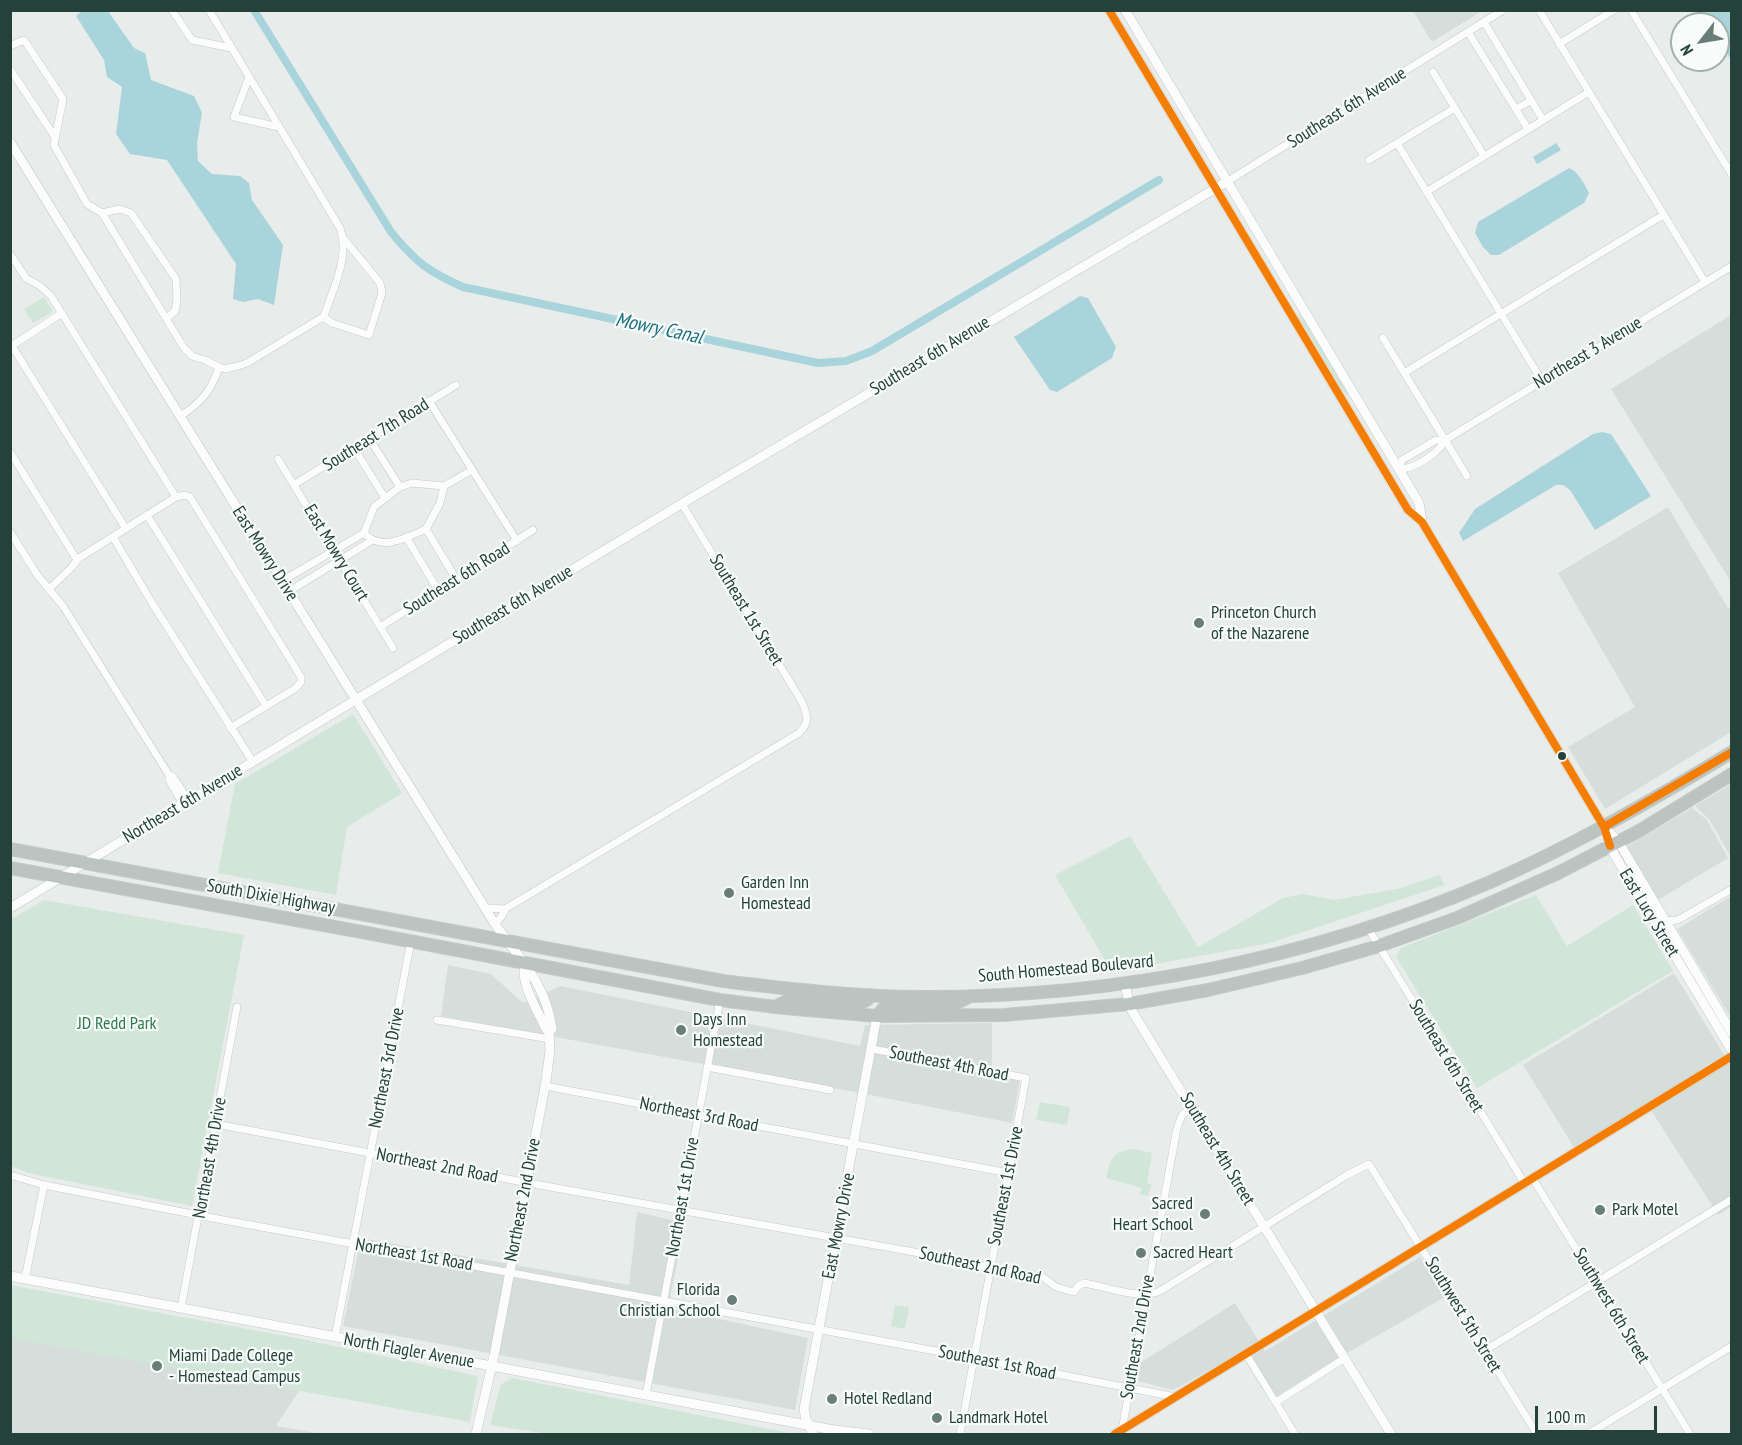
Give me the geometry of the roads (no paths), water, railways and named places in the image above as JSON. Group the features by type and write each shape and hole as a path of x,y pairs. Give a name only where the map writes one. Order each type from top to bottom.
{"highway":[{"path":"1604,827 1731,752"},
{"path":"1614,844 1731,774"},
{"name":"South Homestead Boulevard","path":"508,942 723,981 792,989 871,995 970,996 1043,992 1157,979 1245,962 1368,928 1488,883 1604,827"},
{"name":"South Homestead Boulevard","path":"525,963 720,1000 877,1016 1004,1015 1129,1004 1256,980 1379,946 1457,918 1573,866 1614,844"},
{"name":"South Dixie Highway","path":"10,849 508,942"},
{"name":"South Dixie Highway","path":"10,868 525,963"},
{"path":"775,1007 793,998 860,1003 871,995"},
{"path":"877,1016 884,1008 891,1005 953,1005 970,996"}],"street":[{"path":"172,10 192,40 231,48"},
{"path":"209,10 340,228 344,239 380,283 382,293 369,335 332,323 323,316"},
{"path":"1109,10 1407,510 1422,522"},
{"path":"1125,10 1419,503 1422,522"},
{"name":"Southeast 6th Avenue","path":"355,700 681,504 1217,188 1503,10"},
{"path":"1539,10 1705,282"},
{"path":"1559,44 1614,10"},
{"path":"1631,10 1731,175"},
{"path":"1484,22 1543,120"},
{"path":"1468,32 1528,129"},
{"path":"10,46 24,40 63,99 54,145 87,204 102,213 184,348 192,356 225,369 247,363 323,316 344,252 344,239"},
{"path":"10,69 55,137"},
{"path":"1433,72 1484,156"},
{"path":"249,77 234,117 279,127"},
{"path":"1426,192 1589,92"},
{"path":"1516,109 1530,101"},
{"path":"1369,160 1455,108"},
{"name":"East Mowry Drive","path":"10,142 495,924 525,963"},
{"path":"1397,143 1542,381"},
{"path":"102,213 120,209 131,213 176,279 175,310 167,318"},
{"path":"1404,373 1664,214"},
{"path":"10,254 24,276 47,291 176,497"},
{"name":"Northeast 3 Avenue","path":"1445,440 1441,449 1407,469 1399,469 1402,460 1436,440 1445,440 1731,266"},
{"path":"62,313 11,346 126,529"},
{"path":"1383,338 1467,476"},
{"path":"180,416 191,410 209,391 219,367"},
{"name":"Southeast 7th Road","path":"295,484 456,385"},
{"path":"429,401 517,541"},
{"path":"369,438 400,487"},
{"path":"1427,445 1432,454"},
{"path":"354,448 385,498"},
{"path":"10,452 77,560"},
{"name":"East Mowry Court","path":"278,459 393,648"},
{"path":"282,581 364,533 374,507 400,487 412,483 444,486 472,470"},
{"path":"288,592 371,542 384,544 426,529 440,503 444,486"},
{"path":"49,589 77,560 113,537 176,497 185,495 192,498 300,674 301,682 298,686 230,728"},
{"name":"Southeast 1st Street","path":"505,909 799,733 805,726 807,717 801,702 681,504"},
{"path":"147,516 266,706"},
{"name":"East Lucy Street","path":"1422,522 1666,929 1731,1051"},
{"path":"426,529 456,579"},
{"name":"Southeast 6th Road","path":"380,627 532,530"},
{"path":"10,532 36,572 63,606 169,775 169,780 186,802"},
{"path":"364,533 371,542"},
{"path":"113,537 253,762"},
{"path":"406,537 438,590"},
{"name":"Northeast 6th Avenue","path":"10,908 355,700"},
{"name":"East Lucy Street","path":"1614,844 1666,929"},
{"path":"1666,929 1731,889"},
{"path":"485,908 505,909 495,924"},
{"name":"Southeast 6th Street","path":"1368,928 1529,1181"},
{"name":"Northeast 3rd Drive","path":"335,1337 411,941"},
{"name":"East Lucy Street","path":"1682,959 1731,1033"},
{"path":"437,1020 535,1037 550,1036 526,986 523,973 525,963"},
{"name":"Southeast 4th Street","path":"1125,983 1129,1004 1391,1434"},
{"name":"Northeast 1st Drive","path":"646,1395 720,1000"},
{"name":"Northeast 4th Drive","path":"181,1308 237,1007"},
{"name":"East Mowry Drive","path":"813,1434 804,1409 877,1016"},
{"name":"Northeast 2nd Drive","path":"476,1434 492,1366 545,1086 550,1036"},
{"name":"Southeast 4th Road","path":"872,1049 1026,1078"},
{"path":"1118,1432 1731,1056"},
{"path":"707,1067 830,1090"},
{"name":"Southeast 1st Drive","path":"960,1434 1026,1078"},
{"name":"Northeast 3rd Road","path":"545,1086 1009,1173"},
{"name":"Southeast 2nd Drive","path":"1118,1432 1130,1388 1145,1294 1177,1128 1182,1115 1192,1107"},
{"name":"Northeast 2nd Road","path":"216,1124 526,1183 836,1238"},
{"name":"Southwest 5th Street","path":"1264,1226 1369,1164 1537,1434"},
{"name":"Northeast 1st Road","path":"10,1175 44,1185 199,1215 819,1330"},
{"name":"Southwest 6th Street","path":"1529,1181 1597,1282 1690,1434"},
{"path":"25,1279 44,1185"},
{"path":"1484,1351 1731,1199"},
{"path":"1145,1294 1160,1291 1264,1226"},
{"name":"Southeast 2nd Road","path":"836,1238 1044,1278 1056,1287 1074,1292 1078,1286 1084,1284 1145,1294"},
{"name":"North Flagler Avenue","path":"10,1276 808,1425 869,1434"},
{"name":"Southeast 1st Road","path":"819,1330 1176,1397"},
{"path":"1588,1434 1731,1346"},
{"path":"1246,1354 1295,1434"},
{"path":"1276,1402 1345,1358"}],"water":[{"path":"83,10 108,11 134,48 145,53 151,80 194,96 202,113 197,143 198,161 212,174 240,176 249,183 252,200 283,245 274,305 258,299 243,302 233,299 236,264 167,160 130,154 116,134 122,87 107,77 104,60 76,16"},
{"path":"1731,11 1731,60 1730,12 1703,12"},
{"path":"1556,143 1561,150 1537,164 1533,157"},
{"path":"1569,168 1578,175 1589,193 1584,203 1499,255 1491,255 1475,233 1478,222"},
{"path":"1080,296 1088,298 1116,347 1112,358 1057,392 1050,390 1014,337"},
{"path":"1602,432 1611,434 1651,496 1595,530 1570,490 1563,485 1556,485 1463,541 1459,533 1475,509 1593,434"}],"waterway":[{"name":"Mowry Canal","path":"254,10 391,232 415,258 440,276 463,287 818,363 846,361 872,351 1159,180"}],"place":[{"name":"Princeton Church of the Nazarene","path":"1199,623"},
{"name":"Garden Inn Homestead","path":"729,893"},
{"name":"Days Inn Homestead","path":"681,1030"},
{"name":"Park Motel","path":"1600,1210"},
{"name":"Sacred Heart School","path":"1205,1214"},
{"name":"Sacred Heart","path":"1141,1253"},
{"name":"Florida Christian School","path":"732,1300"},
{"name":"Miami Dade College - Homestead Campus","path":"157,1366"},
{"name":"Hotel Redland","path":"832,1399"},
{"name":"Landmark Hotel","path":"937,1418"}],"park label":[{"name":"JD Redd Park","path":"117,1024"}]}
